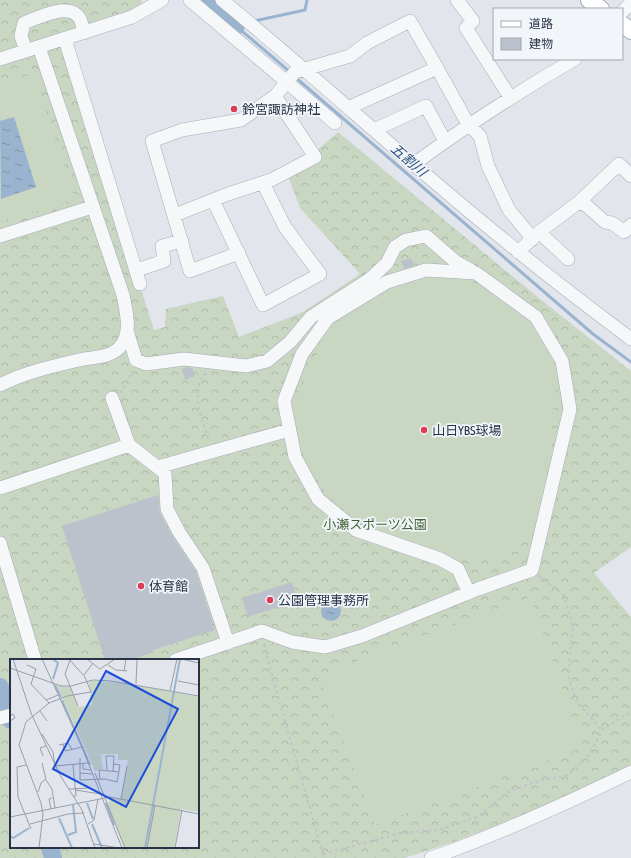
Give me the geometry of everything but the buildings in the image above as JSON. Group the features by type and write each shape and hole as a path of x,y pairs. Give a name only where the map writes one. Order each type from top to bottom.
{"main road":[{"path":"589,0 600,8"}],"street":[{"path":"0,59 132,18 162,0"},
{"path":"190,0 294,76 348,108 518,252 631,339"},
{"path":"222,0 255,27 335,124"},
{"path":"457,0 474,21 466,28 510,97"},
{"path":"623,11 631,2"},
{"path":"26,51 21,36 24,23 64,10 72,12 79,17 84,33"},
{"path":"238,253 190,271 175,215 152,141 182,130 241,120 275,96 294,76 350,56 367,43 410,21 468,124 480,136 488,166 509,210 536,236 568,259"},
{"path":"65,39 137,270 140,284"},
{"path":"0,385 58,365 101,356 112,352 119,348 129,323 123,295 39,47"},
{"path":"414,164 468,124 510,97 574,60"},
{"path":"348,108 437,68"},
{"path":"175,215 263,183 315,157 275,96"},
{"path":"374,130 426,106 445,141"},
{"path":"518,252 579,202 619,164 631,176"},
{"path":"213,200 264,305 320,274 285,226 263,183"},
{"path":"579,202 587,206 605,222 612,222 624,232 631,225"},
{"path":"0,236 92,206"},
{"path":"127,331 136,360 146,364 184,359 246,366 267,361 290,342 311,318 370,279 387,263 395,247 406,240 426,236 456,262 476,273 536,317 562,361 570,409 532,570 469,593 362,636 325,647 292,642 262,631 179,659"},
{"path":"137,270 164,261 162,246 182,241"},
{"path":"469,593 458,569 440,559 356,530 318,499 295,457 284,401 302,354 328,318 387,282 426,270 476,273"},
{"path":"112,398 129,444 165,473 167,509 179,532 203,568 228,642"},
{"path":"158,467 289,430"},
{"path":"0,488 129,444"},
{"path":"0,543 35,659"},
{"path":"0,718 10,714"},
{"path":"431,858 485,839 558,808 631,772"}],"path":[{"path":"112,398 121,392 127,384 136,360"},
{"path":"212,452 200,412 198,391 203,376 210,368 220,364"},
{"path":"532,570 563,594 573,626 568,676 577,702 602,730"},
{"path":"262,631 268,662 324,858"},
{"path":"323,854 401,833 439,830 477,817 508,792 535,782 568,774 589,755 602,730 631,713"}],"green space":[{"name":"小瀬スポーツ公園","path":"0,0 141,0 142,6 127,14 61,37 154,330 165,327 166,309 223,296 239,337 303,312 360,274 300,208 288,176 338,132 540,299 631,371 631,547 594,573 631,617 631,765 548,805 519,817 462,839 404,858 0,858"},
{"path":"34,74 75,199 0,222 0,85"},
{"name":"山日YBS球場","path":"452,277 490,287 528,315 558,367 542,513 526,541 508,555 487,560 434,553 357,523 324,491 302,452 293,408 309,369 333,328 371,297 409,280"},
{"path":"530,597 583,747 375,825 319,675"}],"water":[{"path":"14,117 36,187 1,199 0,121"},
{"path":"331,601 338,604 341,611 338,618 331,621 324,618 321,611 324,604"}],"waterway":[{"path":"205,0 236,26"},
{"name":"五割川","path":"254,21 305,10 307,0"},
{"name":"五割川","path":"245,24 236,26 290,72"},
{"name":"五割川","path":"295,77 593,334 631,362"},
{"path":"0,687 10,717"},
{"path":"50,848 53,858"}],"place":[{"name":"鈴宮諏訪神社","path":"234,109"},
{"name":"山日YBS球場","path":"424,430"},
{"name":"体育館","path":"141,586"},
{"name":"公園管理事務所","path":"270,600"}]}
